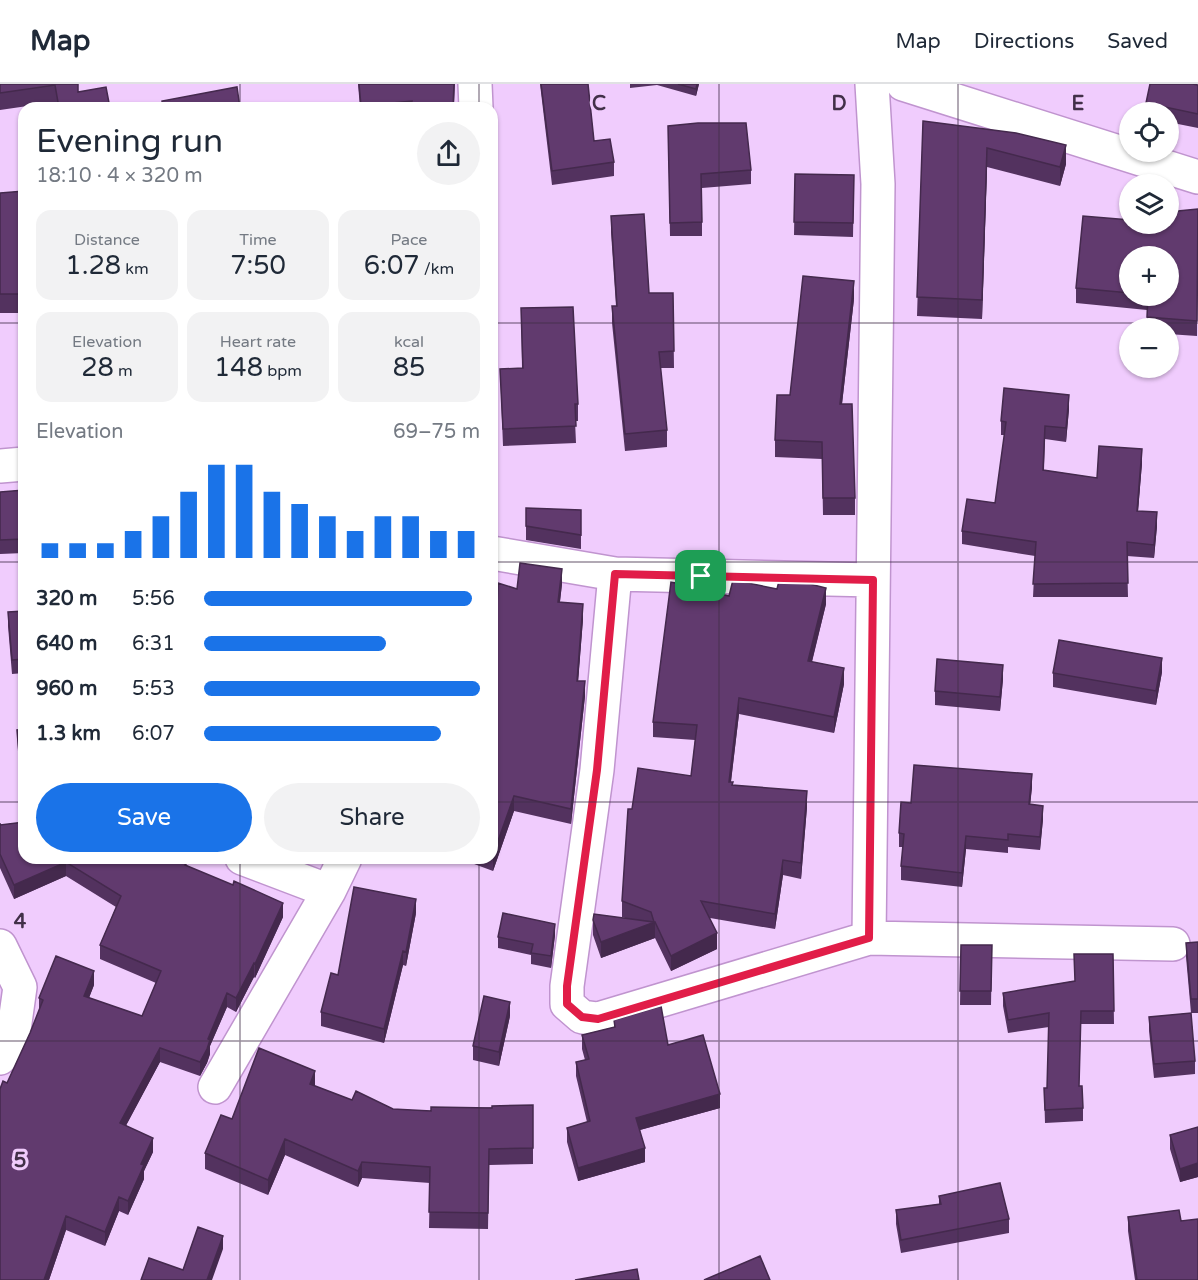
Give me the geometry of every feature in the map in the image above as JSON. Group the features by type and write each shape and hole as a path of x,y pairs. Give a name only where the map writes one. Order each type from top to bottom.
{"street":[{"path":"475,84 476,102"},
{"path":"869,938 878,184 872,84"},
{"path":"903,84 1198,177"},
{"path":"0,466 18,464"},
{"path":"498,554 615,574 873,580"},
{"path":"615,574 597,770 567,986 567,1004 582,1017 598,1019 869,938 1173,944"},
{"path":"258,864 329,891"},
{"path":"215,1087 329,891 342,864"},
{"path":"0,946 20,987 12,1044 0,1058"}],"building":[{"path":"0,84 78,84 78,92 106,87 109,102 58,102 55,85 0,93"},
{"path":"359,84 454,84 453,102 361,102"},
{"path":"541,84 588,84 594,141 610,139 614,162 552,171"},
{"path":"678,84 697,84 696,89"},
{"path":"1150,84 1198,85 1198,114 1179,110 1179,102 1146,102"},
{"path":"237,87 239,102 162,102"},
{"path":"923,121 1016,133 1066,145 1060,167 987,148 982,300 917,297"},
{"path":"698,123 746,123 751,170 701,174 702,222 670,223 668,126"},
{"path":"795,174 854,175 853,223 794,222"},
{"path":"18,192 18,294 0,294 0,193"},
{"path":"1198,209 1197,321 1147,317 1148,306 1179,306 1179,246 1119,246 1119,292 1076,288 1083,216 1119,219 1119,234 1179,234 1179,211"},
{"path":"644,214 649,293 673,293 674,351 659,352 667,430 625,434 612,306 617,306 611,216"},
{"path":"803,276 854,281 840,404 852,404 855,498 823,498 822,442 775,440 777,395 790,395"},
{"path":"573,307 578,404 575,404 576,426 503,429 500,369 523,368 521,308"},
{"path":"1004,388 1069,395 1066,428 1045,426 1043,470 1097,478 1099,446 1142,449 1137,511 1157,512 1154,545 1127,542 1128,583 1033,584 1036,542 962,531 967,499 995,503 1006,422 1001,421"},
{"path":"18,490 18,539 0,540 0,492"},
{"path":"526,508 581,510 581,535 526,526"},
{"path":"520,563 562,569 558,602 583,604 577,681 585,681 571,809 514,796 498,841 498,583 517,589"},
{"path":"733,580 777,589 779,581 798,581 826,588 808,661 844,668 834,717 739,698 729,782 733,782 732,785 807,791 801,863 783,860 775,914 701,901 717,933 671,956 655,922 601,942 593,920 594,914 654,922 651,912 622,901 628,809 632,809 638,768 691,776 697,725 653,722 671,582 729,596"},
{"path":"18,611 18,660 12,660 8,612"},
{"path":"1059,640 1162,658 1156,691 1053,673"},
{"path":"937,659 1003,665 1000,697 935,691"},
{"path":"914,765 1032,774 1029,804 1043,806 1040,837 1008,834 1008,840 966,836 962,873 901,866 904,834 899,833 901,802 911,803"},
{"path":"18,823 18,864 61,864 14,885 0,854 0,825"},
{"path":"69,864 186,864 233,885 234,881 283,903 255,964 236,998 227,993 200,1062 160,1048 120,1123 153,1138 128,1201 119,1197 105,1232 66,1216 44,1280 0,1280 0,1089 3,1081 7,1083 30,1033 43,1000 39,998 56,956 94,971 84,996 142,1016 161,971 100,945 121,896"},
{"path":"354,887 416,899 406,952 403,951 384,1029 321,1012 331,973 338,975"},
{"path":"503,913 555,924 551,956 531,953 533,944 498,937"},
{"path":"1198,942 1198,999 1191,999 1186,943"},
{"path":"961,945 992,945 991,991 960,991"},
{"path":"1074,954 1113,954 1114,1011 1081,1011 1079,1086 1082,1086 1083,1108 1045,1110 1044,1088 1047,1088 1049,1013 1008,1020 1003,993 1075,981"},
{"path":"484,996 510,1002 499,1052 473,1046"},
{"path":"661,1006 668,1045 703,1035 720,1094 636,1118 645,1148 578,1168 567,1128 590,1121 576,1062 589,1059 582,1035 615,1027 614,1020"},
{"path":"1191,1013 1195,1061 1154,1064 1149,1017"},
{"path":"259,1048 315,1071 310,1084 352,1100 356,1091 393,1109 431,1111 431,1107 492,1108 492,1106 533,1105 533,1148 489,1149 488,1213 429,1212 430,1167 362,1162 358,1171 285,1139 268,1180 205,1153 221,1115 232,1119"},
{"path":"1198,1127 1198,1163 1180,1169 1170,1135"},
{"path":"1000,1183 1009,1219 901,1240 896,1210 941,1204 939,1196"},
{"path":"1179,1210 1181,1221 1198,1219 1198,1280 1137,1280 1128,1217"},
{"path":"198,1227 223,1236 207,1280 141,1280 149,1258 183,1270"},
{"path":"760,1256 770,1280 704,1280"},
{"path":"637,1269 639,1280 575,1280"}],"route":[{"path":"615,574 701,576 873,580 869,938 598,1019 582,1017 567,1004 567,986 597,770 615,574"}]}
